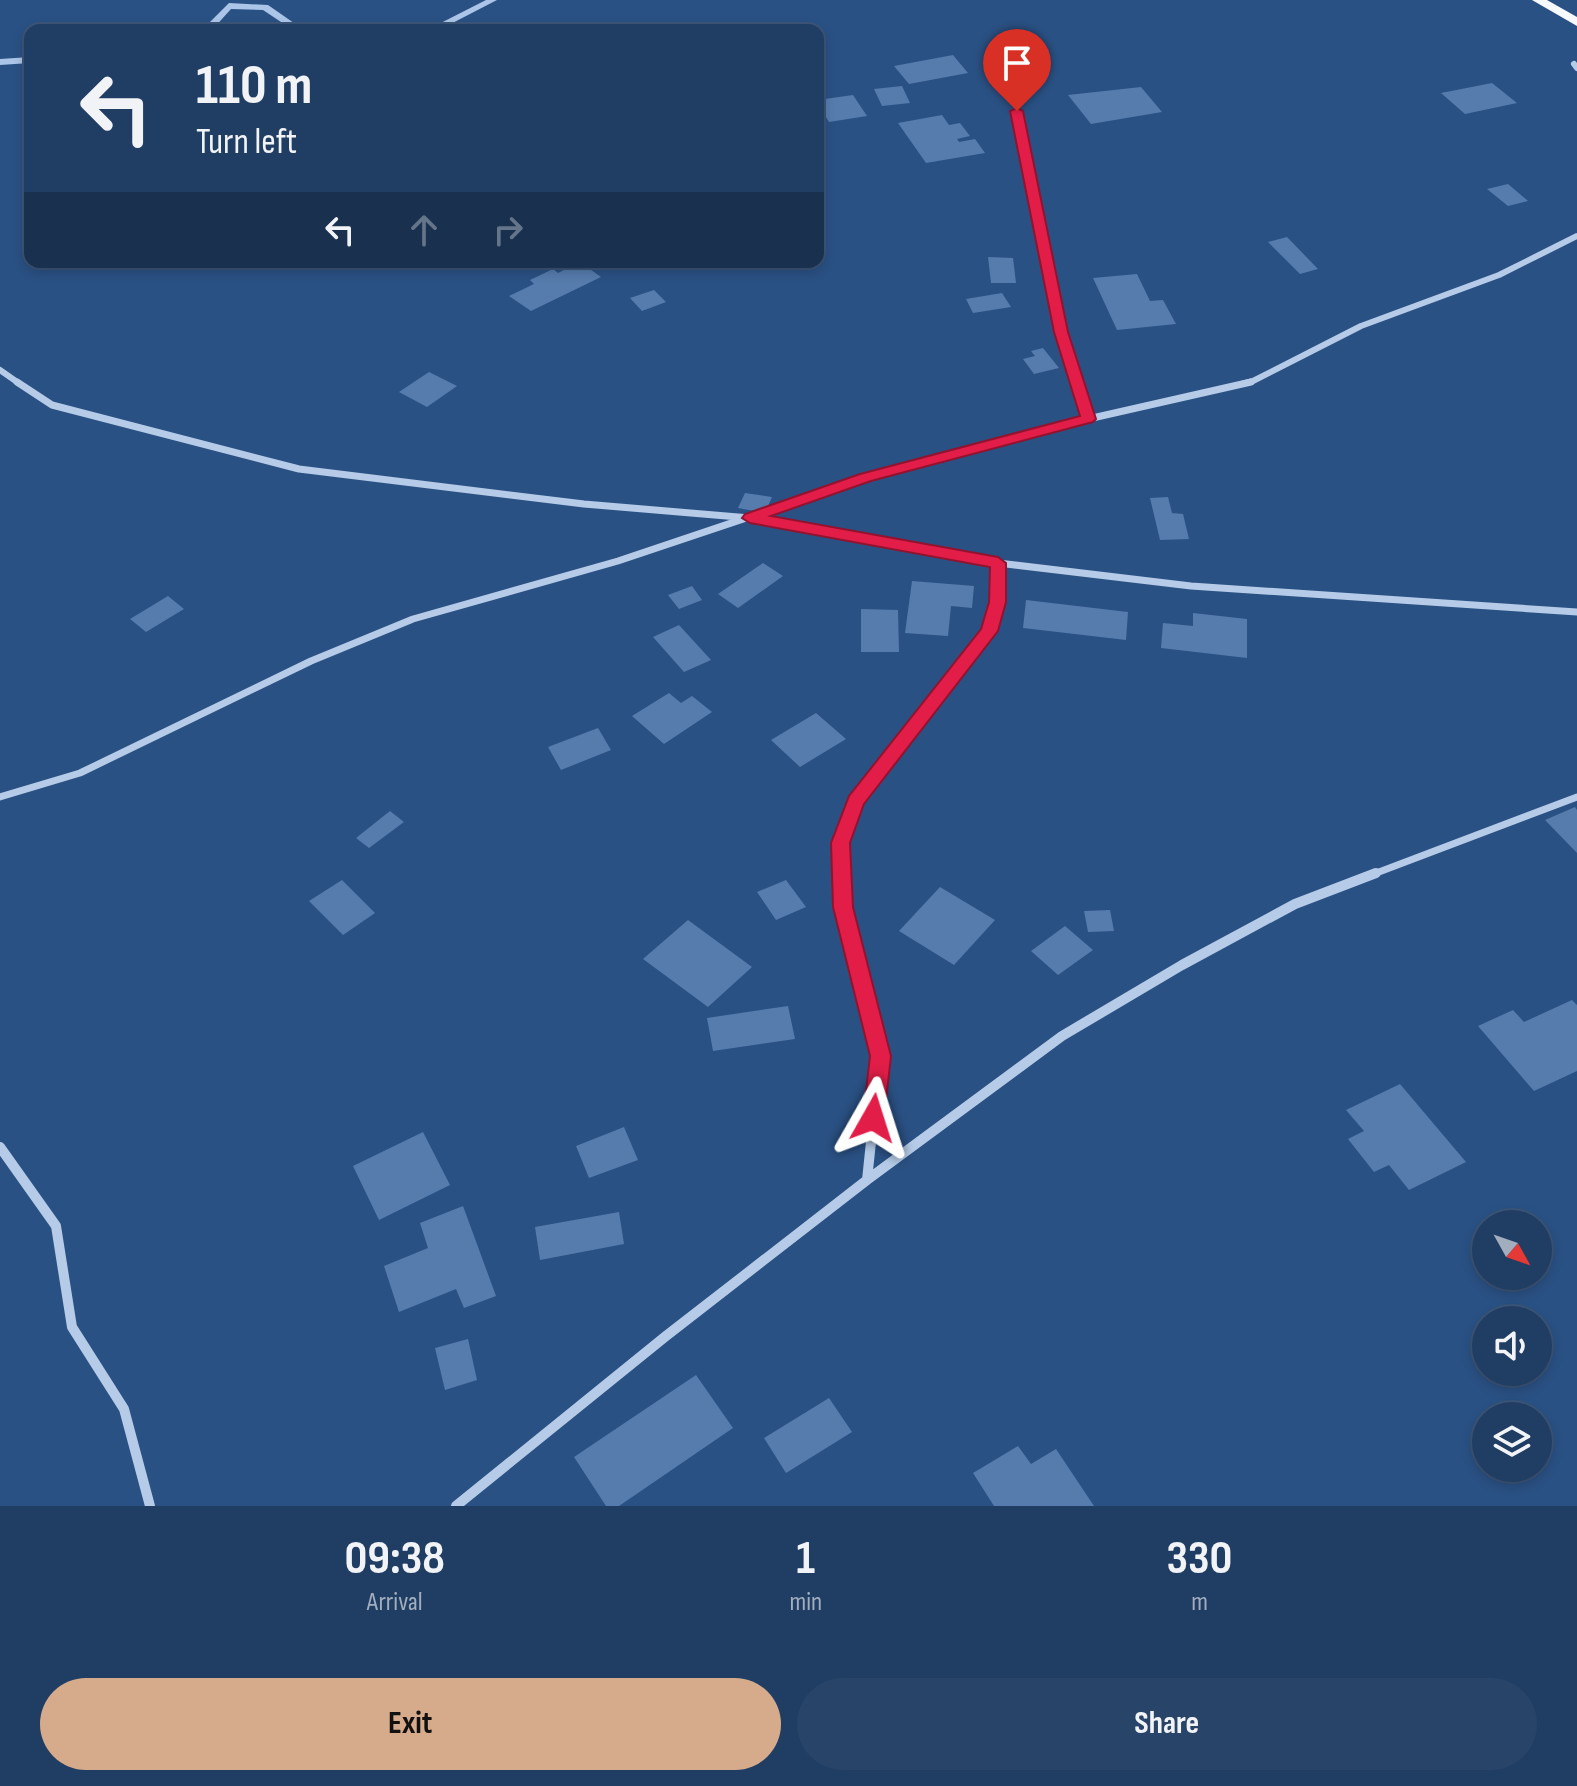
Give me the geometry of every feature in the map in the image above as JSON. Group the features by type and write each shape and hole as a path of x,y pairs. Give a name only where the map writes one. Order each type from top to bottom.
{"main road":[{"path":"1538,0 1577,22"}],"street":[{"path":"1017,111 1061,332 1088,419"},
{"path":"0,797 80,773 311,661 413,619 618,561 865,478 1088,419 1253,381 1361,326 1499,275 1577,236"},
{"path":"0,370 52,405 299,469 584,504 750,518 998,563 1191,586 1577,612"},
{"path":"867,1180 880,1056 843,907 840,843 855,801 989,631 998,602 998,563"},
{"path":"456,1506 666,1336 867,1180 1062,1036 1207,951 1295,904 1577,797"},
{"path":"0,1147 56,1226 72,1327 124,1409 150,1506"}],"building":[{"path":"953,55 968,73 909,84 894,66"},
{"path":"1492,83 1517,103 1465,114 1441,93"},
{"path":"902,86 910,103 882,106 874,89"},
{"path":"1141,87 1162,112 1091,124 1068,95"},
{"path":"853,95 867,116 829,122 824,114 824,99"},
{"path":"942,115 949,125 960,123 970,136 957,139 959,142 975,139 985,153 926,163 898,123"},
{"path":"1508,184 1528,201 1508,206 1487,189"},
{"path":"1287,237 1318,269 1300,274 1268,242"},
{"path":"988,257 1013,258 1016,283 991,283"},
{"path":"568,268 588,268 601,277 531,311 509,296 534,284 530,280 553,269 558,273"},
{"path":"1137,274 1150,301 1163,300 1176,324 1117,330 1093,278"},
{"path":"654,290 666,302 642,311 630,298"},
{"path":"1002,293 1011,307 973,313 966,299"},
{"path":"1043,348 1059,368 1034,374 1023,359 1035,356 1031,351"},
{"path":"429,372 457,386 427,407 399,392"},
{"path":"745,493 772,497 765,513 738,508"},
{"path":"1168,497 1172,513 1183,514 1189,539 1160,540 1150,498"},
{"path":"763,563 783,576 738,608 718,594"},
{"path":"912,581 974,586 972,608 951,606 948,636 905,633"},
{"path":"692,586 702,600 679,609 668,595"},
{"path":"168,596 184,609 146,632 130,619"},
{"path":"1026,600 1128,612 1126,640 1023,628"},
{"path":"861,609 898,610 899,652 861,652"},
{"path":"1193,613 1247,619 1247,658 1161,648 1163,623 1193,626"},
{"path":"679,625 711,660 684,672 653,637"},
{"path":"669,693 681,703 692,696 712,712 664,744 632,716"},
{"path":"816,713 846,739 800,767 771,740"},
{"path":"598,728 611,750 561,770 548,747"},
{"path":"1575,807 1577,810 1577,853 1545,820"},
{"path":"390,811 404,822 369,848 356,838"},
{"path":"342,880 375,913 343,935 309,901"},
{"path":"786,880 806,907 776,920 757,892"},
{"path":"940,887 995,920 954,965 899,931"},
{"path":"1110,910 1114,931 1088,932 1084,911"},
{"path":"688,920 752,967 708,1007 643,959"},
{"path":"1065,926 1093,950 1058,975 1031,951"},
{"path":"1572,1000 1577,1005 1577,1071 1534,1091 1478,1026 1513,1010 1524,1022"},
{"path":"788,1006 795,1039 713,1051 707,1018"},
{"path":"1400,1084 1466,1162 1409,1190 1389,1165 1374,1172 1348,1139 1364,1131 1346,1110"},
{"path":"624,1127 638,1160 589,1178 576,1146"},
{"path":"423,1132 450,1185 379,1220 353,1166"},
{"path":"463,1206 496,1296 464,1308 456,1289 399,1312 384,1266 428,1248 420,1223"},
{"path":"619,1212 624,1244 540,1260 535,1227"},
{"path":"468,1339 477,1380 445,1390 435,1348"},
{"path":"696,1375 733,1428 619,1506 606,1506 574,1457"},
{"path":"829,1398 852,1432 786,1473 764,1438"},
{"path":"1018,1446 1031,1464 1056,1449 1094,1506 994,1506 973,1473"}],"waterway":[{"path":"444,24 493,0"},
{"path":"212,24 229,6 265,7 290,24"},
{"path":"0,62 24,60"}],"route":[{"path":"873,1118 880,1056 843,907 840,843 855,801 989,631 998,602 998,563 750,518 865,478 1088,419 1061,332 1017,111"}]}
